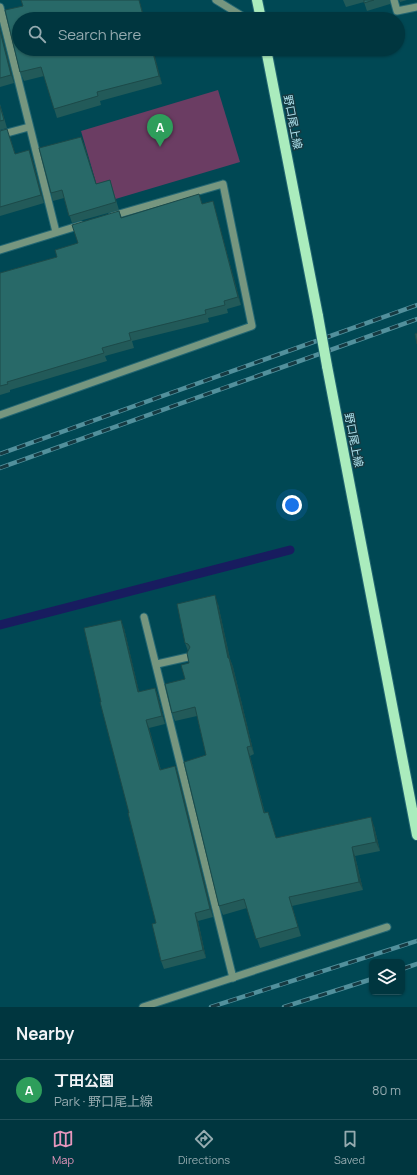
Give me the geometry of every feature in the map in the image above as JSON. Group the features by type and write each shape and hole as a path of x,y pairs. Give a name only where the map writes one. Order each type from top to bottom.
{"main road":[{"path":"257,0 260,12"},
{"name":"野口尾上線","path":"267,56 417,836"}],"street":[{"path":"216,0 236,12"},
{"path":"394,0 397,11 417,7"},
{"path":"0,7 56,232"},
{"path":"0,135 29,127"},
{"path":"0,415 252,326 223,184 102,219"},
{"path":"0,250 86,224"},
{"path":"144,617 157,664 233,978"},
{"path":"157,664 188,657"},
{"path":"143,1007 387,927"}],"shaded area":[{"path":"218,90 240,162 102,203 81,131"}],"building":[{"path":"21,0 139,0 142,12 12,12 12,39 5,10 23,6"},
{"path":"364,0 374,0 364,3"},
{"path":"0,31 11,75 0,78"},
{"path":"16,56 154,56 159,76 97,92 98,96 54,109 41,67 20,72"},
{"path":"0,106 4,120 0,121"},
{"path":"7,129 15,154 29,150 41,195 0,207 0,131"},
{"path":"81,137 96,184 110,180 116,202 69,216 62,190 51,193 39,148"},
{"path":"199,194 202,204 213,201 238,297 224,301 225,305 205,310 206,314 129,333 131,340 102,348 104,353 7,382 8,384 0,386 0,273 57,257 55,250 78,243 72,225 119,211 121,218"},
{"path":"417,333 417,344 415,334"},
{"path":"215,595 228,658 251,746 247,747 264,813 268,812 276,838 371,817 376,842 352,847 359,882 289,897 298,927 256,939 244,899 219,906 184,762 206,755 195,707 172,713 165,684 185,679 181,665 189,663 187,653 190,647 185,643 177,604"},
{"path":"121,620 138,692 155,688 162,716 146,720 160,770 175,766 210,909 195,913 203,950 161,961 152,924 156,923 100,702 84,628"}],"waterway":[{"path":"0,625 290,550"}],"railway":[{"path":"0,454 417,305"},
{"path":"0,468 417,319"},
{"path":"211,1007 417,941"},
{"path":"405,968 417,964"},
{"path":"284,1007 369,980"}],"place":[{"name":"丁田公園","path":"160,147"}]}
